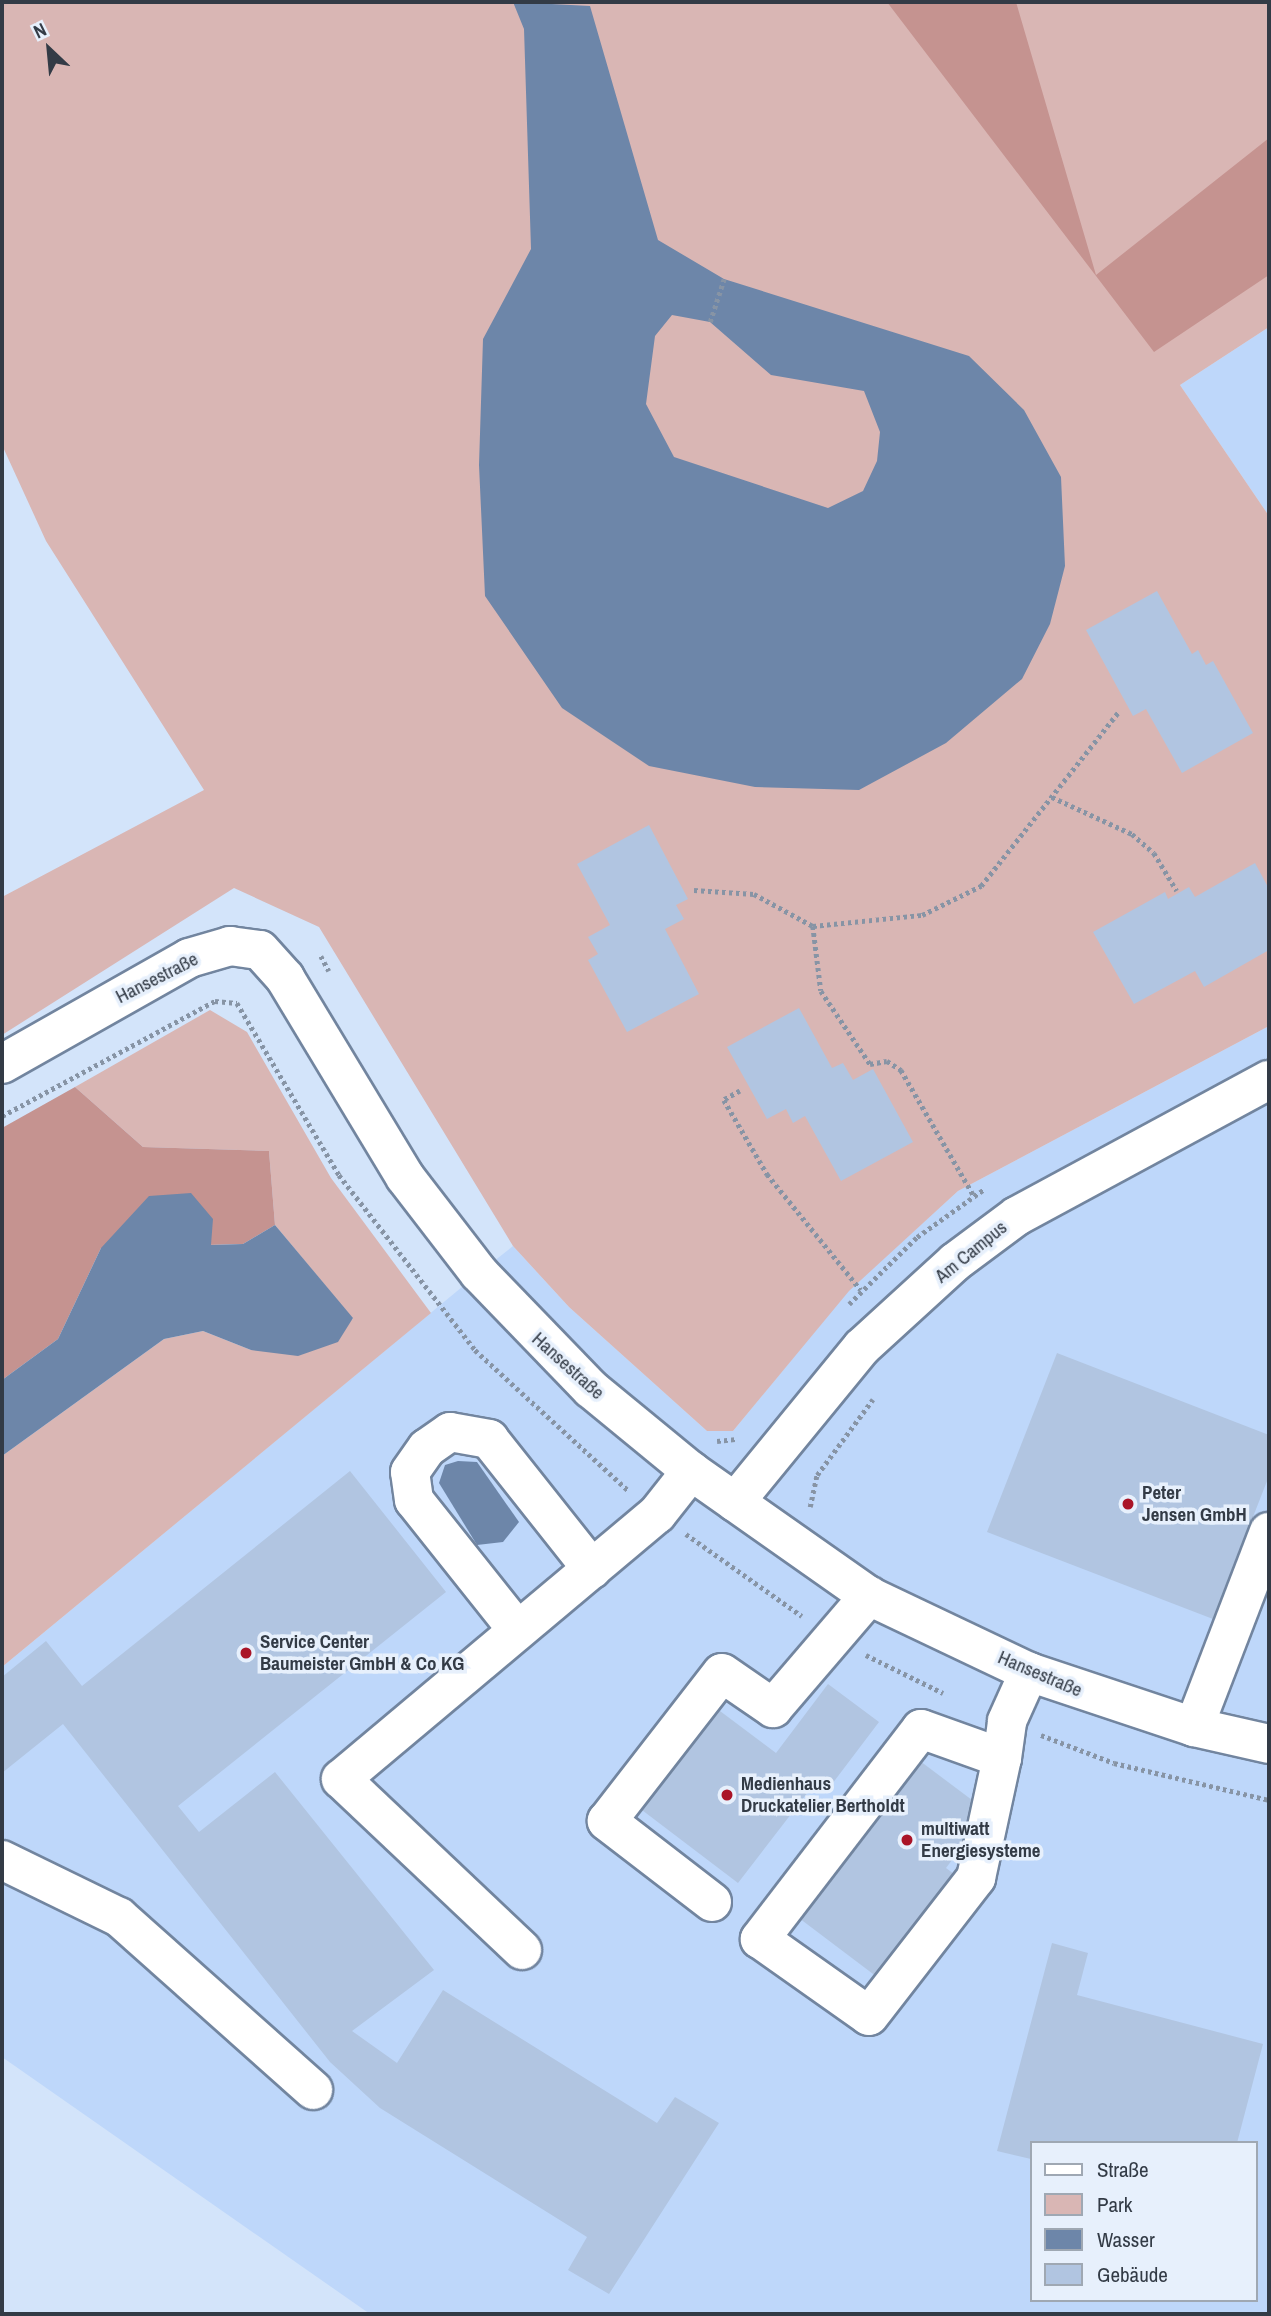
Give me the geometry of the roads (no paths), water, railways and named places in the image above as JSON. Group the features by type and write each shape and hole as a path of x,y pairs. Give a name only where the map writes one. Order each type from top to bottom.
{"street":[{"name":"Hansestraße","path":"2,1064 189,958 230,946 260,950 285,978 405,1177 479,1273 541,1342 699,1455 735,1502 790,1544 869,1596 1030,1672 1194,1727 1269,1744"},
{"name":"Am Campus","path":"735,1502 862,1347 955,1262 1017,1216 1269,1080"},
{"path":"515,1627 414,1500 410,1472 427,1448 450,1432 489,1439 592,1569"},
{"path":"522,1950 341,1779 515,1627 592,1569 657,1514 699,1455"},
{"path":"1194,1727 1269,1532"},
{"path":"712,1902 607,1821 722,1673 773,1708 869,1596"},
{"path":"1002,1758 921,1729 760,1938 869,2016 976,1878 1002,1758 1007,1721 1030,1672"},
{"path":"2,1860 118,1917 313,2090"}],"water":[{"path":"513,2 590,6 658,240 724,279 969,356 1024,410 1061,477 1065,566 1050,624 1022,679 946,743 859,790 755,787 649,766 562,708 485,596 479,465 483,339 531,249 524,29","holes":["672,315 710,322 771,375 864,391 880,432 877,461 863,491 828,508 674,457 646,404 655,336"]},
{"path":"191,1193 213,1219 211,1245 243,1244 275,1225 353,1318 338,1342 298,1356 251,1350 203,1331 164,1339 2,1456 2,1380 58,1339 101,1248 149,1196"},
{"path":"458,1461 477,1462 519,1522 503,1542 477,1545 439,1483 445,1465"}],"place":[{"name":"Peter Jensen GmbH","path":"1128,1504"},
{"name":"Service Center Baumeister GmbH & Co KG","path":"246,1653"},
{"name":"Medienhaus Druckatelier Bertholdt","path":"727,1795"},
{"name":"multiwatt Energiesysteme","path":"907,1840"}]}
